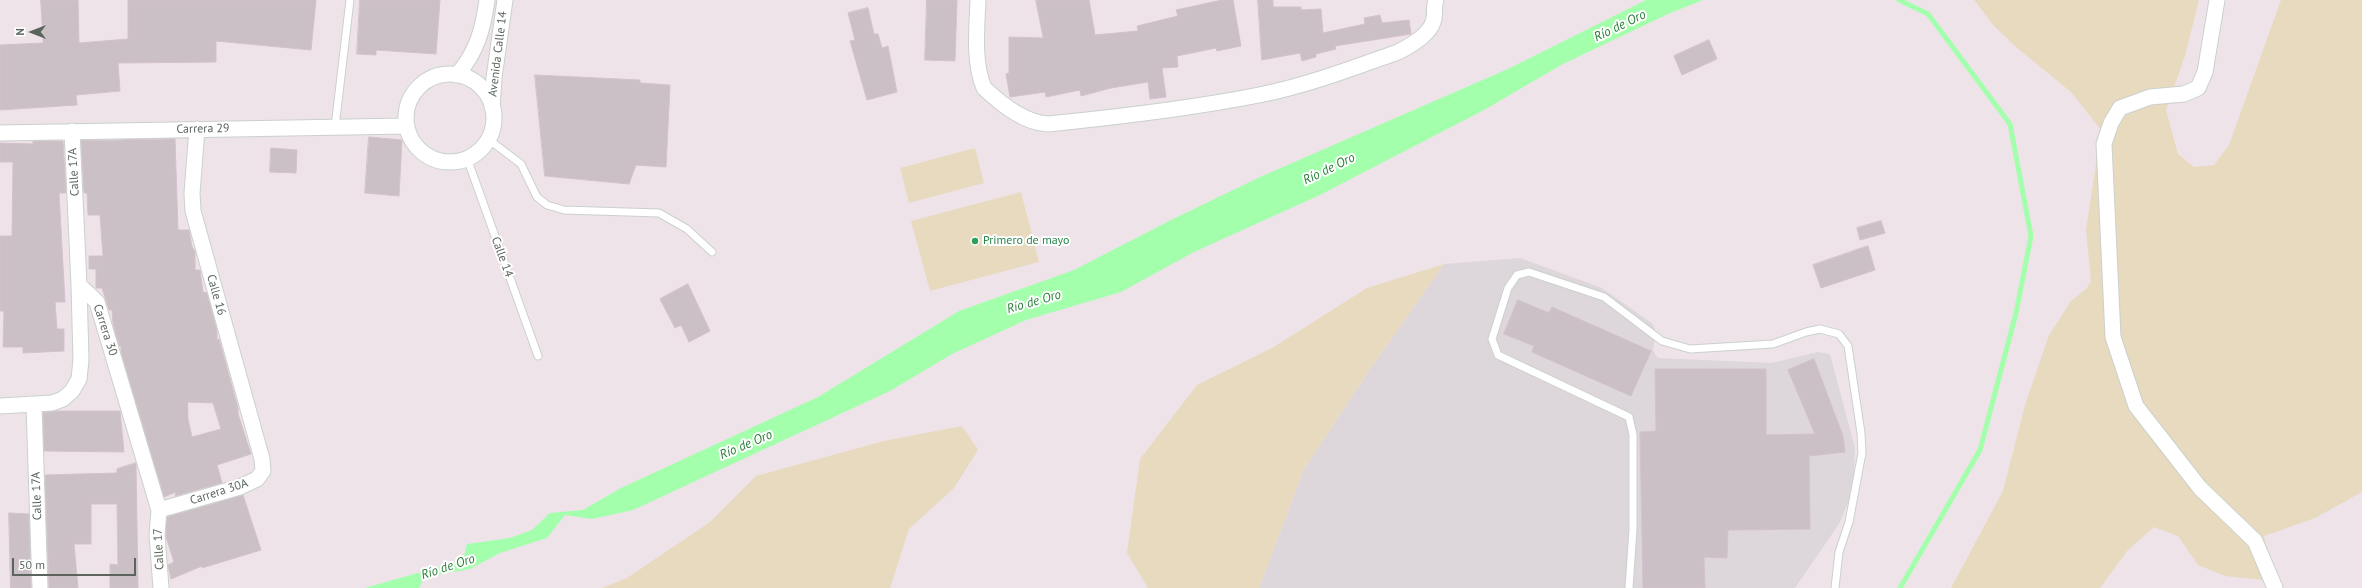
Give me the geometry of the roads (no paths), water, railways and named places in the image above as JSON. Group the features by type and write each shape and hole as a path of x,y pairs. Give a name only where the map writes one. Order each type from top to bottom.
{"street":[{"name":"Avenida Calle 14","path":"457,75 469,62 477,46 484,25 487,0"},
{"name":"Avenida Calle 14","path":"492,108 494,78 505,0"},
{"path":"978,0 976,40 981,82 984,88 1021,116 1037,123 1048,124 1117,117 1260,95 1325,77 1398,52 1409,46 1429,29 1434,21 1436,0"},
{"path":"2217,0 2204,72 2198,88 2184,94 2150,97 2120,108 2111,123 2104,144 2113,337 2136,406 2200,488 2255,541 2275,588"},
{"path":"443,74 469,78 480,86 488,96 492,108 493,124 488,139 480,150 468,158 452,162 436,160 422,153 412,141 406,126 406,112 410,98 419,87 430,79 443,74"},
{"name":"Carrera 29","path":"0,132 406,126"},
{"name":"Calle 16","path":"197,129 192,193 193,211 262,459"},
{"name":"Calle 17A","path":"72,131 79,285"},
{"name":"Carrera 30","path":"0,406 52,403 63,399 72,391 79,379 81,360 79,285"},
{"name":"Carrera 30","path":"79,285 98,302 159,510"},
{"name":"Calle 17A","path":"34,404 40,588"},
{"name":"Carrera 30A","path":"159,510 240,487 257,479 263,471 262,459"},
{"name":"Calle 17","path":"159,510 156,535 161,588"}],"lane":[{"path":"335,127 350,0"},
{"path":"488,139 521,164 537,197 547,205 564,210 659,213 687,229 712,252"},
{"name":"Calle 14","path":"468,158 538,356"},
{"path":"1629,588 1633,529 1633,435 1629,417 1498,355 1492,339 1508,288 1517,275 1529,272 1604,298 1662,341 1690,349 1773,344 1806,332 1820,329 1839,334 1848,346 1861,433 1862,453 1849,522 1839,552 1835,588"}],"water":[{"name":"Río de Oro","path":"1646,0 1703,0 1668,14 1563,64 1484,110 1320,195 1194,252 1121,292 1026,320 952,354 890,391 633,510 592,519 565,515 547,538 500,553 470,569 425,577 419,588 365,588 463,560 467,544 510,538 532,530 550,513 583,510 621,488 818,397 959,311 1074,270 1171,220 1260,177 1510,68"}],"waterway":[{"path":"1899,0 1928,14 2010,124 2031,236 2016,313 1980,450 1900,588"}],"place":[{"name":"Primero de mayo","path":"975,241"}]}
